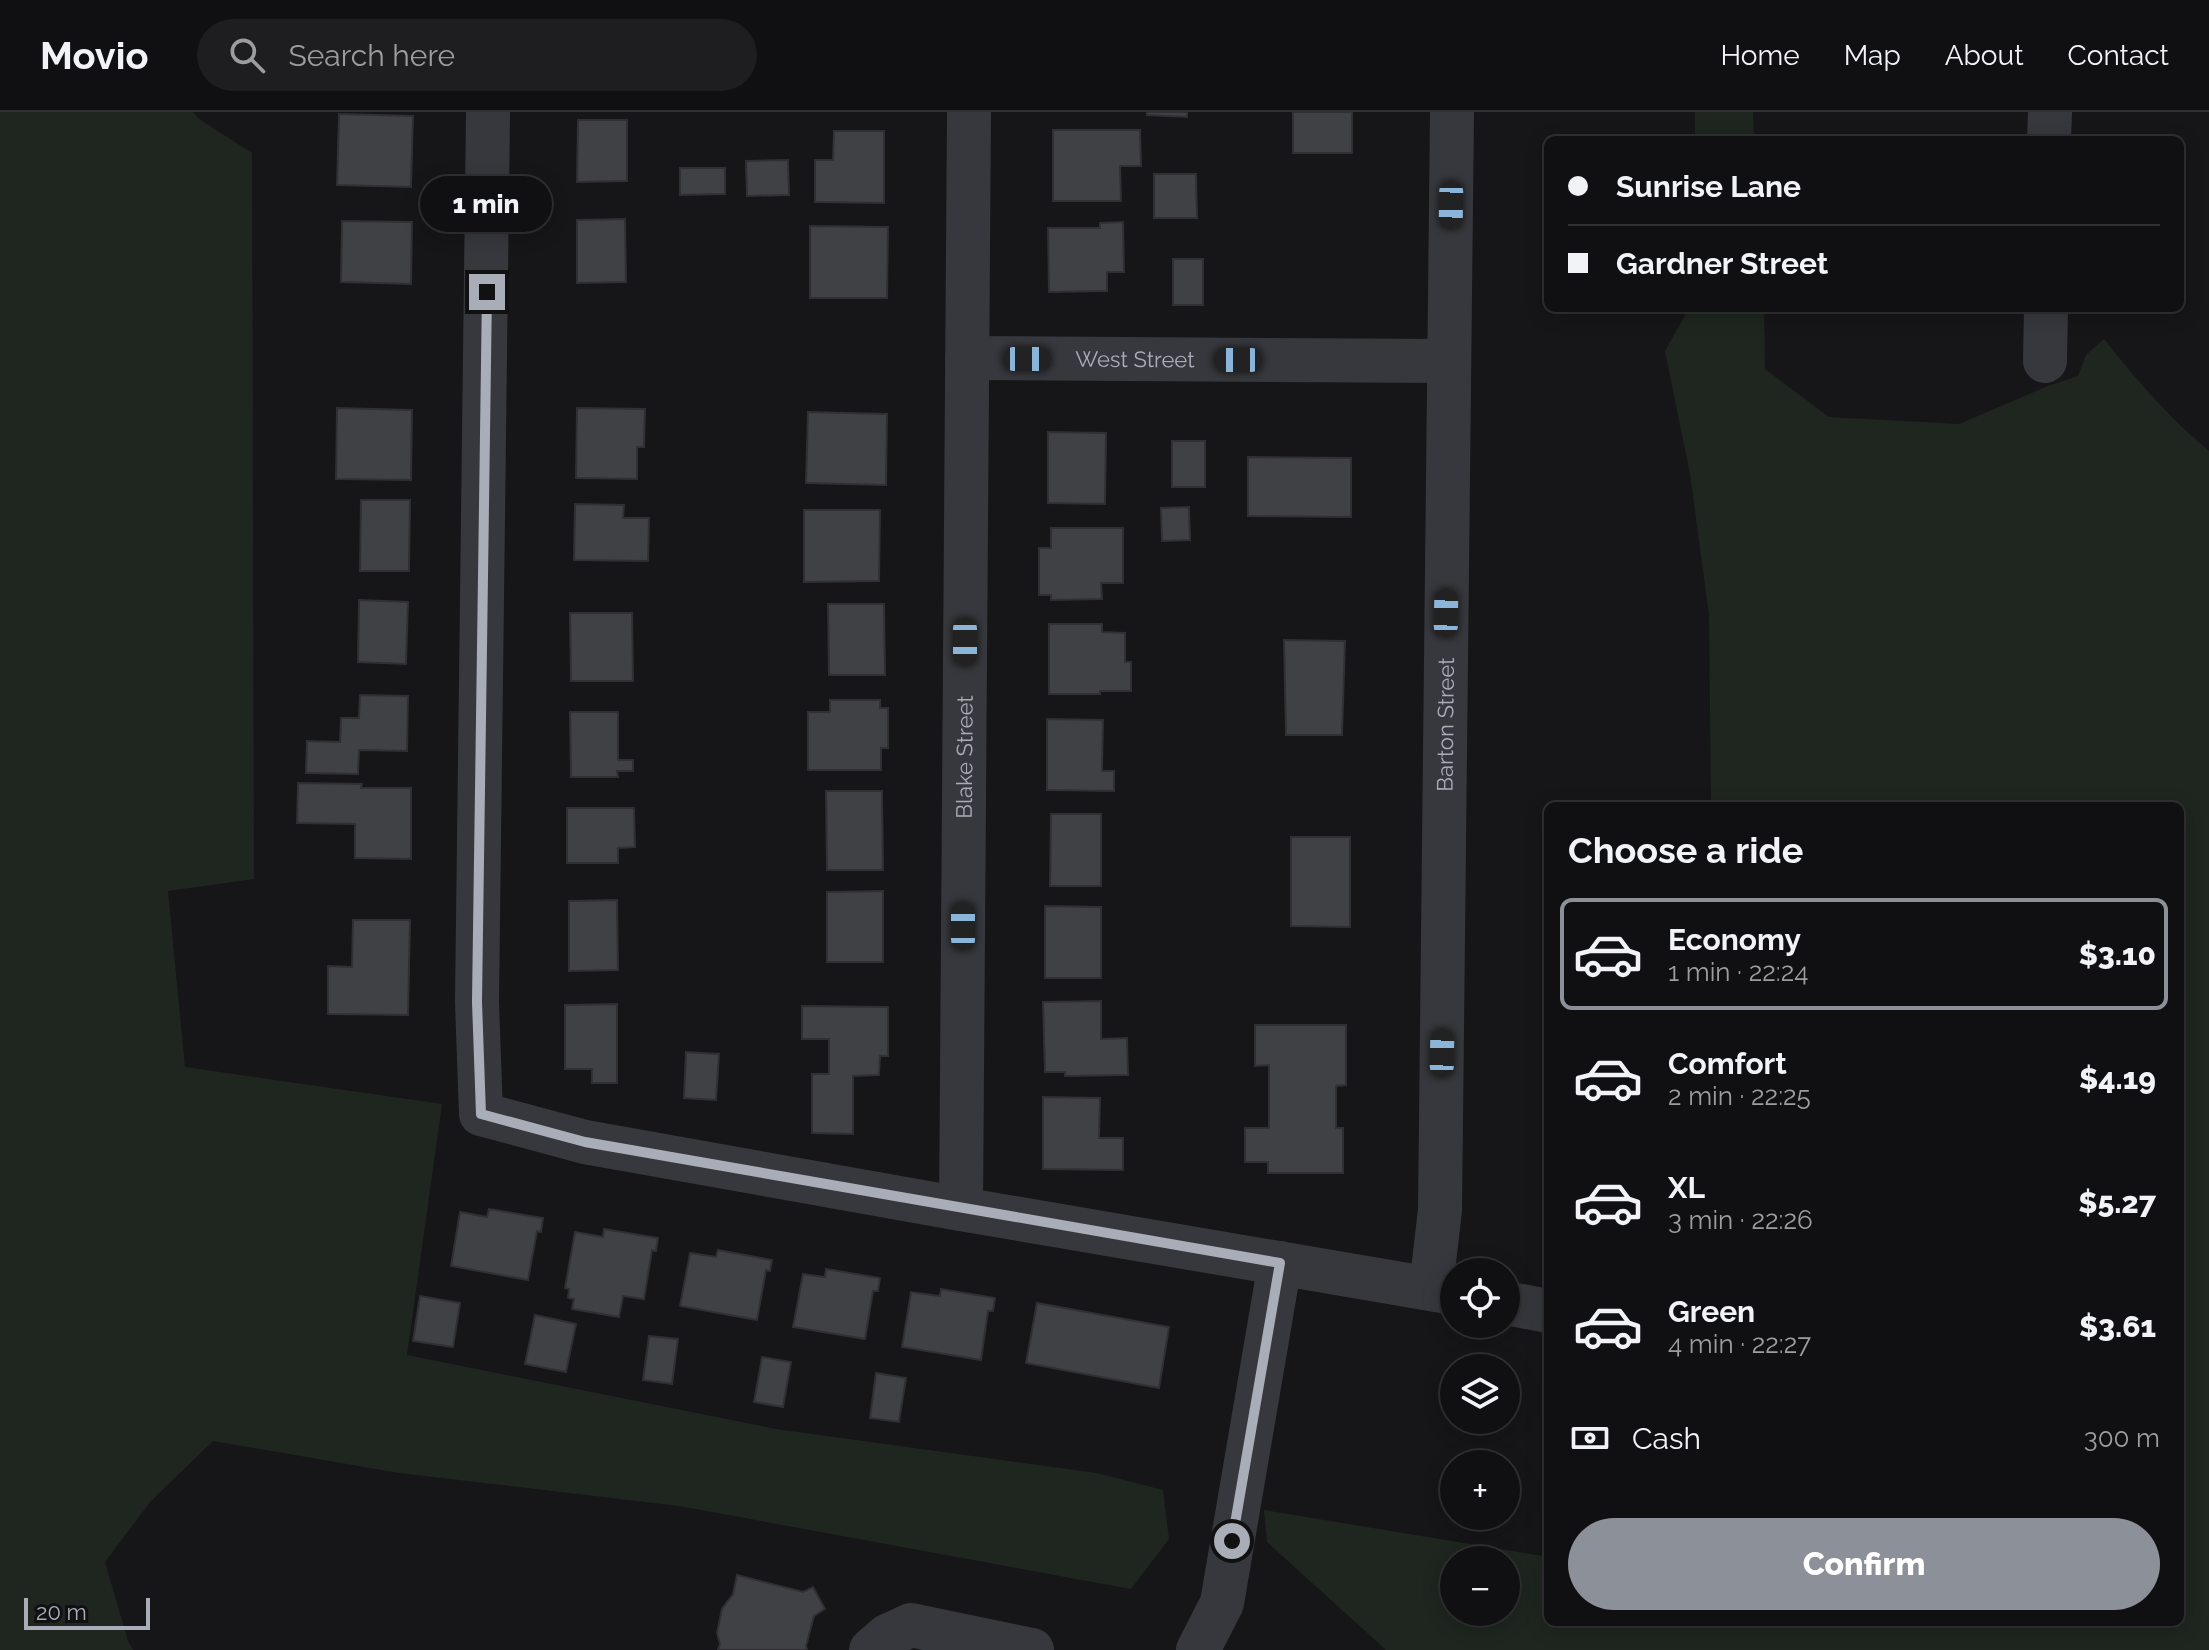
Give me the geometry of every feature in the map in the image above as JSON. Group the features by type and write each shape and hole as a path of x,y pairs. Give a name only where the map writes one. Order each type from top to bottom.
{"street":[{"path":"488,112 477,1002 481,1114 585,1142 1440,1290"},
{"name":"Blake Street","path":"961,1209 969,112"},
{"name":"Barton Street","path":"1442,1258 1452,112"},
{"path":"2049,136 2050,112"},
{"path":"2045,361 2046,312"},
{"name":"West Street","path":"967,358 1449,361"},
{"path":"1198,1650 1222,1603 1280,1263"},
{"path":"1520,1306 1544,1310"},
{"path":"871,1650 887,1636 911,1625 1032,1650"}],"shaded area":[{"path":"0,112 193,112 252,153 254,879 168,891 185,1067 442,1104 407,1355 776,1429 1097,1473 1163,1490 1169,1539 1131,1589 679,1506 399,1473 213,1441 151,1501 105,1562 133,1650 0,1650"},
{"path":"1695,112 1753,112 1754,136 1695,136"},
{"path":"1687,312 1764,312 1765,369 1829,417 1959,424 2078,376 2086,355 2104,339 2154,398 2209,451 2209,1650 1386,1650 1267,1542 1264,1510 1482,1546 1440,1546 1440,1626 1520,1626 1520,1552 1544,1556 1544,1626 2184,1626 2184,802 1711,802 1709,615 1690,474 1665,351"}],"building":[{"path":"1147,112 1187,112 1187,117 1147,115"},
{"path":"1293,112 1352,112 1352,153 1293,153"},
{"path":"339,114 413,116 411,187 337,185"},
{"path":"578,120 627,120 627,181 577,182"},
{"path":"1053,130 1140,130 1141,166 1120,166 1121,201 1053,201"},
{"path":"834,131 884,131 884,203 815,202 815,160 833,160"},
{"path":"788,160 789,195 747,196 746,161"},
{"path":"680,168 725,168 725,194 680,195"},
{"path":"1154,174 1196,174 1197,218 1154,218"},
{"path":"625,219 626,282 577,283 577,220"},
{"path":"342,221 412,222 411,284 341,282"},
{"path":"1123,222 1124,272 1107,272 1107,291 1049,292 1048,228 1100,228 1100,223"},
{"path":"810,226 888,227 887,298 810,298"},
{"path":"1173,259 1203,259 1203,305 1173,305"},
{"path":"337,408 412,410 411,480 336,479"},
{"path":"577,408 645,409 644,447 637,447 637,479 576,478"},
{"path":"808,412 887,414 886,485 806,483"},
{"path":"1048,432 1106,433 1105,504 1048,503"},
{"path":"1172,441 1205,441 1205,487 1172,487"},
{"path":"1248,457 1351,458 1351,517 1248,516"},
{"path":"361,500 410,500 409,571 360,571"},
{"path":"575,504 624,505 623,518 649,518 648,561 574,560"},
{"path":"1189,507 1190,540 1162,541 1161,508"},
{"path":"804,510 880,510 879,581 804,582"},
{"path":"1051,528 1123,528 1123,583 1101,583 1102,599 1051,600 1051,595 1039,595 1039,548 1051,548"},
{"path":"359,600 408,602 406,664 358,662"},
{"path":"828,604 884,604 885,675 829,675"},
{"path":"570,613 632,613 633,681 571,681"},
{"path":"1049,624 1102,624 1102,632 1125,633 1125,662 1131,662 1131,691 1049,694"},
{"path":"1284,640 1345,641 1342,735 1286,735"},
{"path":"360,695 408,696 407,751 359,750 358,774 306,773 307,741 340,742 341,718 359,718"},
{"path":"830,700 880,700 880,708 888,708 888,748 881,748 881,770 808,770 808,712 830,712"},
{"path":"570,712 618,712 618,760 633,760 633,771 617,771 618,777 571,777"},
{"path":"1047,719 1103,720 1102,771 1114,771 1114,791 1047,790"},
{"path":"298,783 411,788 411,859 355,858 355,824 297,823"},
{"path":"826,791 882,791 883,870 827,870"},
{"path":"567,808 634,808 635,847 618,848 618,863 567,863"},
{"path":"1051,814 1101,814 1101,886 1050,886"},
{"path":"1291,837 1350,837 1350,927 1291,926"},
{"path":"883,891 883,962 827,962 827,892"},
{"path":"617,900 618,970 569,971 569,901"},
{"path":"1045,906 1101,907 1101,978 1045,978"},
{"path":"353,920 410,920 408,1015 328,1014 328,966 352,967"},
{"path":"1101,1001 1101,1039 1127,1038 1128,1075 1065,1076 1065,1072 1045,1072 1043,1002"},
{"path":"617,1004 617,1083 592,1083 592,1069 565,1069 565,1005"},
{"path":"802,1006 888,1007 888,1056 880,1056 879,1075 853,1076 853,1134 812,1133 812,1074 829,1074 829,1039 802,1039"},
{"path":"1255,1025 1346,1025 1346,1085 1336,1086 1336,1128 1343,1128 1343,1173 1268,1173 1268,1162 1245,1162 1245,1128 1269,1128 1269,1065 1255,1066"},
{"path":"686,1052 719,1054 716,1100 684,1098"},
{"path":"1043,1097 1100,1098 1099,1138 1123,1138 1123,1170 1043,1169"},
{"path":"489,1209 543,1218 541,1232 537,1231 528,1280 451,1266 460,1212 487,1217"},
{"path":"604,1229 658,1238 656,1251 652,1250 644,1299 623,1296 619,1317 572,1309 574,1299 568,1298 569,1289 565,1288 575,1232 603,1237"},
{"path":"718,1250 772,1260 770,1271 766,1270 757,1320 680,1306 690,1253 716,1257"},
{"path":"826,1269 880,1278 878,1291 873,1291 865,1339 793,1327 803,1274 825,1277"},
{"path":"941,1289 995,1298 993,1311 988,1311 981,1360 902,1347 911,1292 940,1296"},
{"path":"420,1296 460,1303 453,1347 413,1341"},
{"path":"1037,1303 1169,1327 1159,1388 1026,1363"},
{"path":"535,1315 576,1324 566,1372 525,1364"},
{"path":"649,1336 678,1339 672,1384 643,1380"},
{"path":"762,1357 791,1362 783,1407 754,1402"},
{"path":"876,1373 906,1378 899,1422 870,1418"},
{"path":"737,1575 803,1592 813,1587 825,1609 814,1616 807,1650 718,1650 717,1633 722,1609 733,1594"}],"route":[{"path":"487,292 477,1002 481,1114 585,1142 1280,1263 1232,1541"}]}
